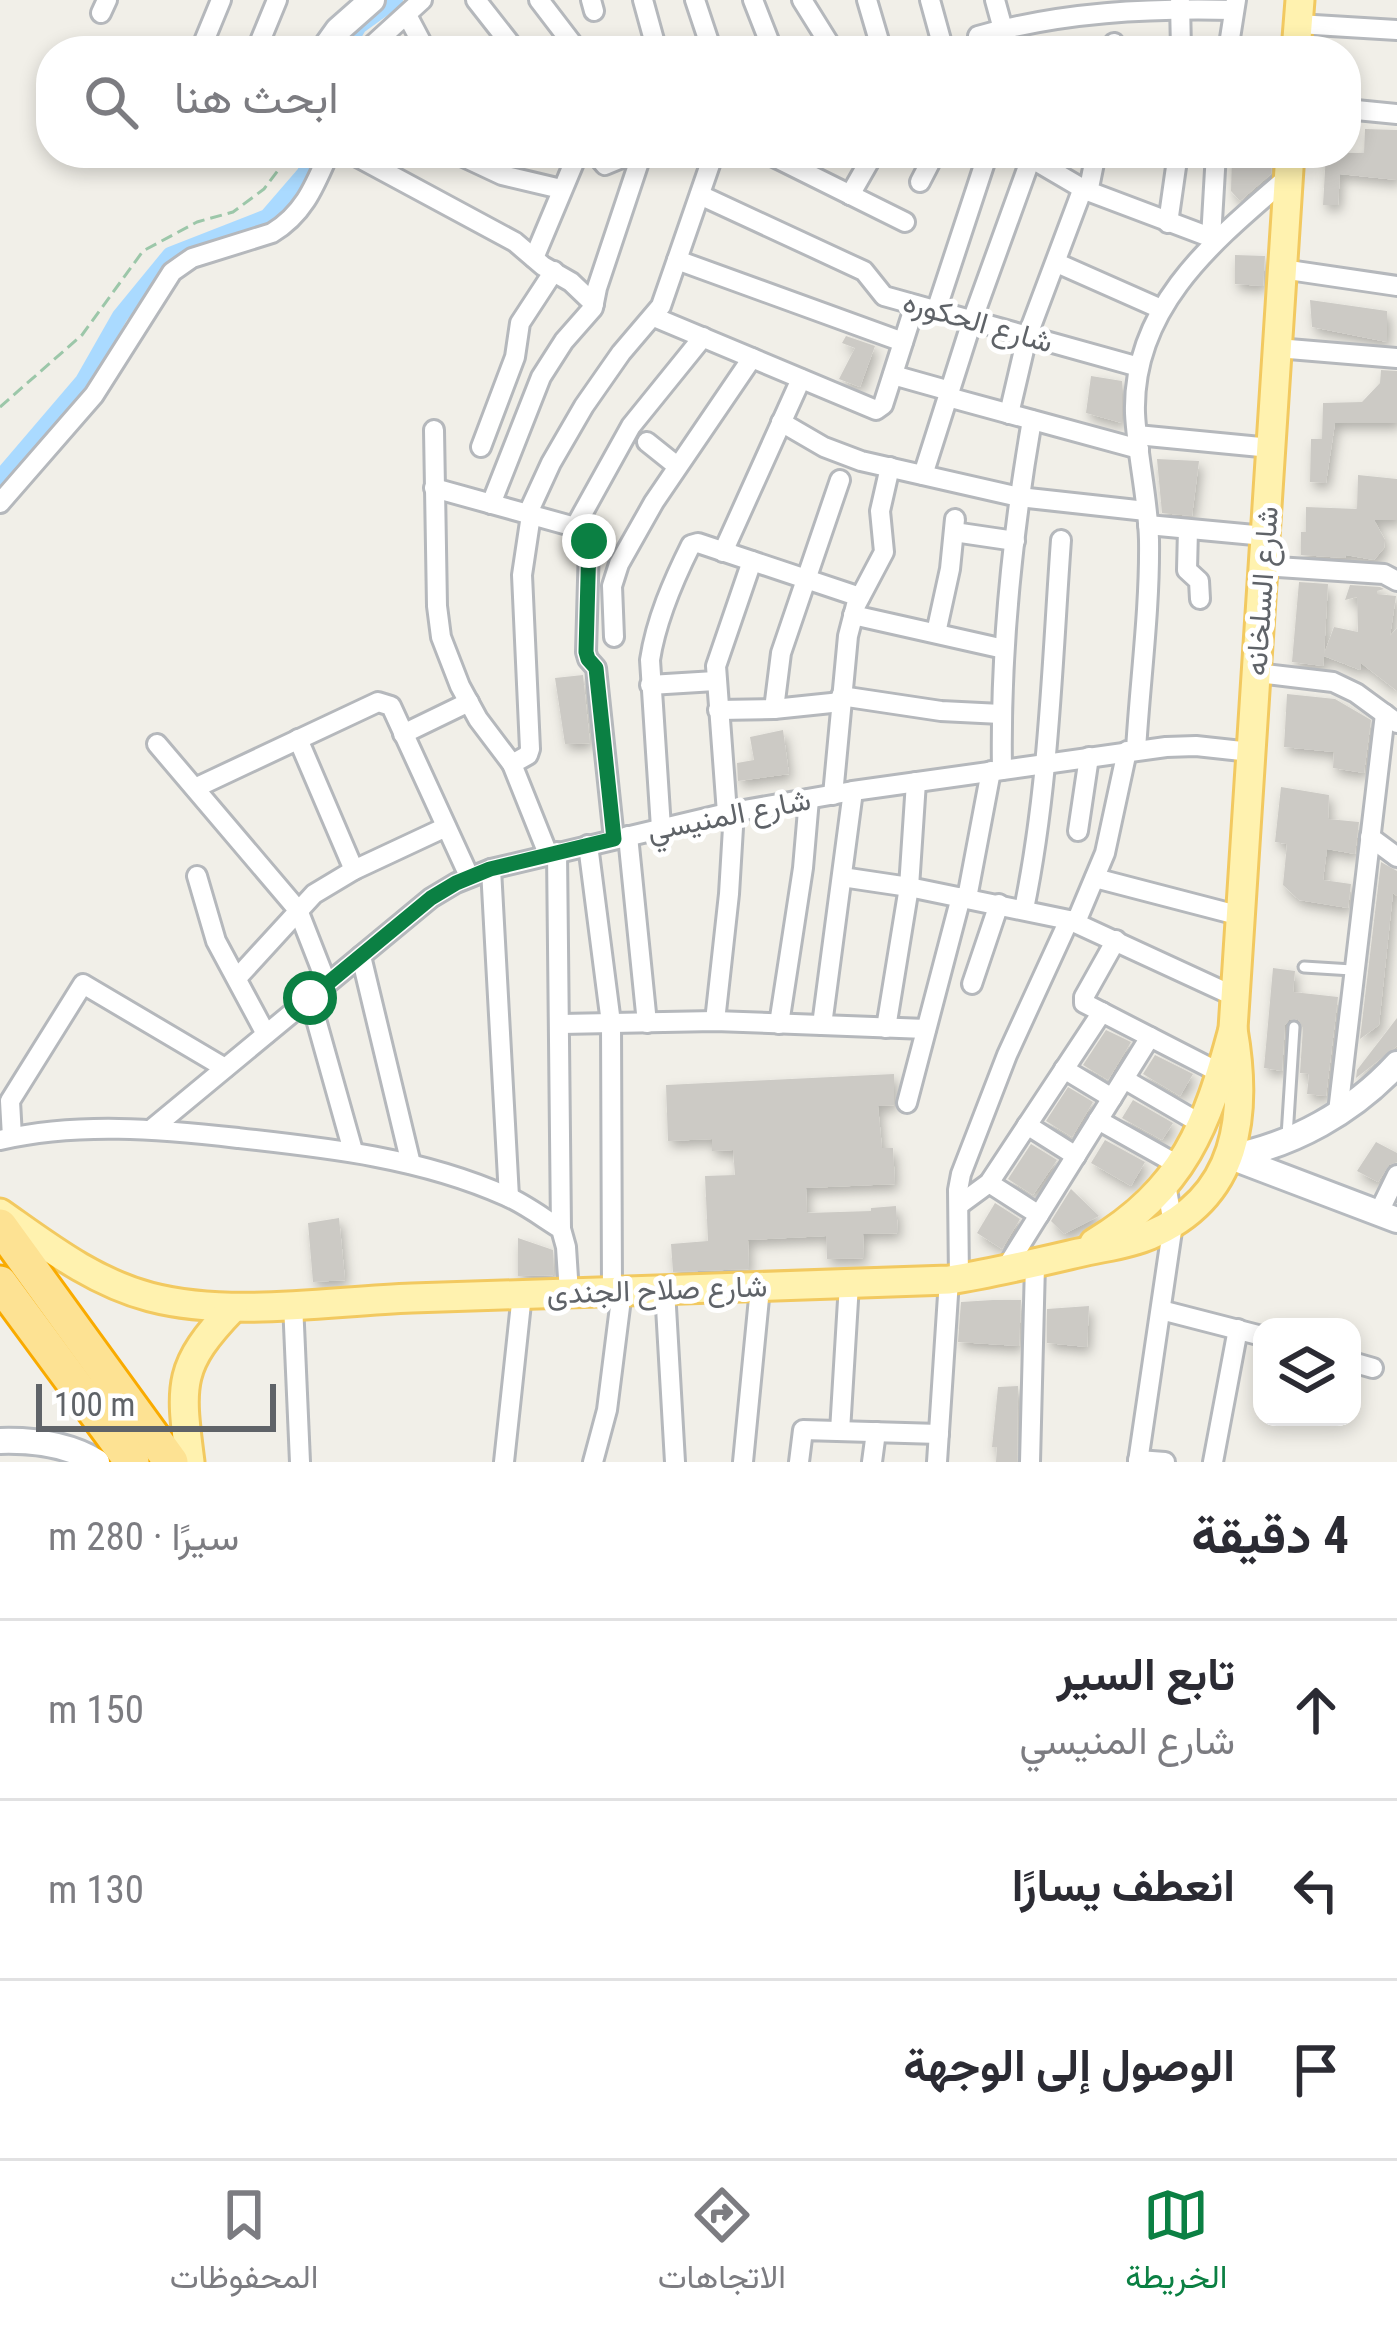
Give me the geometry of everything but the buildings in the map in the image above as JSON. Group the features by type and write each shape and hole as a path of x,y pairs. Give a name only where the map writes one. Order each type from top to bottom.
{"highway":[{"path":"0,1226 171,1462"},
{"path":"0,1283 132,1462"}],"main road":[{"name":"شارع السلخانه","path":"1233,1029 1289,168"},
{"name":"شارع صلاح الجندى","path":"0,1213 76,1266 111,1283 185,1304 233,1308 954,1279 1145,1237 1194,1209 1230,1157 1238,1120 1231,1078 1233,1029"},
{"name":"شارع صلاح الجندى","path":"1079,1252 1129,1219 1173,1175 1231,1078"},
{"path":"190,1462 184,1394 188,1372 195,1351 233,1308"}],"street":[{"path":"206,36 221,0"},
{"path":"262,36 277,0"},
{"path":"334,36 372,0"},
{"path":"383,36 422,0"},
{"path":"476,0 504,36"},
{"path":"539,0 567,36"},
{"path":"694,0 707,36"},
{"path":"753,0 766,36"},
{"path":"802,0 824,36"},
{"path":"867,0 878,36"},
{"path":"930,0 940,36"},
{"path":"994,0 1003,29"},
{"path":"648,1 654,36"},
{"path":"978,36 1069,8 1180,4 1235,5 1230,36"},
{"path":"1180,4 1181,36"},
{"path":"407,15 418,36"},
{"path":"1298,25 1397,30"},
{"path":"1361,111 1397,115"},
{"path":"0,503 94,395 172,272 192,258 282,227 305,203 322,168"},
{"path":"378,168 515,242 572,282 594,304"},
{"path":"487,168 561,189"},
{"path":"534,258 571,168"},
{"path":"491,503 550,359 594,304 634,168"},
{"path":"512,764 530,749 522,575 529,514 584,406 621,352 662,306 710,168"},
{"path":"796,168 905,222"},
{"path":"850,195 865,168"},
{"path":"920,182 927,168"},
{"path":"937,311 983,168"},
{"path":"923,475 1027,168"},
{"path":"1050,168 1085,190 1213,239"},
{"path":"1009,414 1028,337 1093,168"},
{"path":"1168,223 1176,168"},
{"path":"1213,239 1215,168"},
{"path":"937,1462 961,1174 999,1075 1096,878 1132,751 1147,518 1136,398 1146,341 1161,309 1213,239 1286,168"},
{"name":"شارع الحكوره","path":"700,195 864,272 882,295 1139,367"},
{"path":"677,260 904,342"},
{"path":"1057,263 1161,309"},
{"path":"1282,268 1397,286"},
{"path":"481,446 514,357 523,317 554,272"},
{"path":"655,317 879,410 915,304"},
{"path":"575,527 631,426 703,337"},
{"path":"1277,348 1397,358"},
{"path":"614,637 614,575 654,502 752,358"},
{"path":"893,375 1009,414 1138,442 1271,448"},
{"path":"723,551 801,379"},
{"path":"907,1103 996,770 1019,496 1033,420"},
{"path":"782,422 839,454 923,475 1188,529 1265,536"},
{"path":"434,430 436,606 441,637 478,719 512,764 553,853 561,1024 561,1228 569,1293"},
{"path":"647,442 677,466"},
{"path":"822,1025 842,877 841,699 856,606 884,552 880,512 890,467"},
{"path":"773,709 781,653 840,480"},
{"path":"434,488 575,527 589,544 586,652 596,668 646,1023"},
{"path":"935,634 950,569 954,525 1015,541"},
{"path":"1188,529 1186,570 1199,581 1200,599"},
{"path":"1024,909 1046,763 1060,540"},
{"path":"661,828 650,685 654,635 689,548 698,543 806,579 856,606 935,634 1004,649"},
{"path":"715,1021 729,894 730,812 716,681 720,650 752,561"},
{"path":"1263,566 1384,574 1397,581"},
{"path":"1257,673 1333,682 1391,718 1370,837 1338,1112"},
{"path":"650,685 716,681"},
{"path":"718,710 773,709 841,699 1000,714"},
{"path":"195,788 385,702 391,706 469,876"},
{"path":"403,734 470,702"},
{"path":"298,739 354,870"},
{"path":"157,744 298,910 327,984"},
{"name":"شارع المنيسي","path":"153,1128 431,898 469,876 730,812 843,793 1132,751 1196,746 1252,752"},
{"path":"1078,831 1089,757"},
{"path":"886,1028 909,886 916,782"},
{"path":"778,1024 808,799"},
{"path":"238,977 314,894 446,827"},
{"path":"1370,837 1397,857"},
{"path":"587,845 611,1023 617,1292 607,1409 593,1462"},
{"path":"490,869 509,1197"},
{"path":"197,876 216,941 266,1034"},
{"path":"842,877 909,886 1073,921 1236,997"},
{"path":"1096,878 1241,916"},
{"path":"972,984 999,904"},
{"path":"1116,940 1083,999 1085,1004 1231,1078"},
{"path":"361,956 411,1164"},
{"path":"225,1068 83,984 10,1101 6,1138 153,1128 353,1151 411,1164 509,1197 561,1228"},
{"path":"310,998 353,1151"},
{"path":"958,1205 988,1183 1102,1012"},
{"path":"561,1024 715,1021 926,1030"},
{"path":"1004,1271 1150,1037"},
{"path":"1064,1069 1112,1098"},
{"path":"1230,1157 1287,1141 1360,1098 1395,1069"},
{"path":"1124,1079 1203,1125"},
{"path":"1098,1120 1173,1175 1173,1224 1138,1461 1165,1462"},
{"path":"1027,1126 1076,1156"},
{"path":"1230,1157 1388,1217 1397,1175"},
{"path":"988,1183 1039,1215"},
{"path":"1030,1462 1035,1264"},
{"path":"839,1431 849,1284"},
{"path":"743,1462 760,1288"},
{"path":"665,1290 674,1462"},
{"path":"504,1462 521,1294"},
{"path":"293,1304 300,1462"},
{"path":"1161,1310 1253,1333"},
{"path":"1213,1462 1238,1329"},
{"path":"1361,1365 1372,1368"},
{"path":"800,1462 803,1430 939,1434"},
{"path":"872,1462 876,1432"},
{"path":"0,1441 53,1444 98,1462"}],"lane":[{"path":"1304,967 1355,970"},
{"path":"1287,1141 1294,1027"}],"path":[{"path":"0,407 82,335 143,251 197,222 233,212 264,189 280,168"}],"waterway":[{"path":"353,36 359,26 395,0"},
{"path":"0,478 83,381 120,316 170,255 267,217 307,168"}],"route":[{"path":"310,998 431,898 469,876 614,839 596,668 586,652 589,541"}]}
